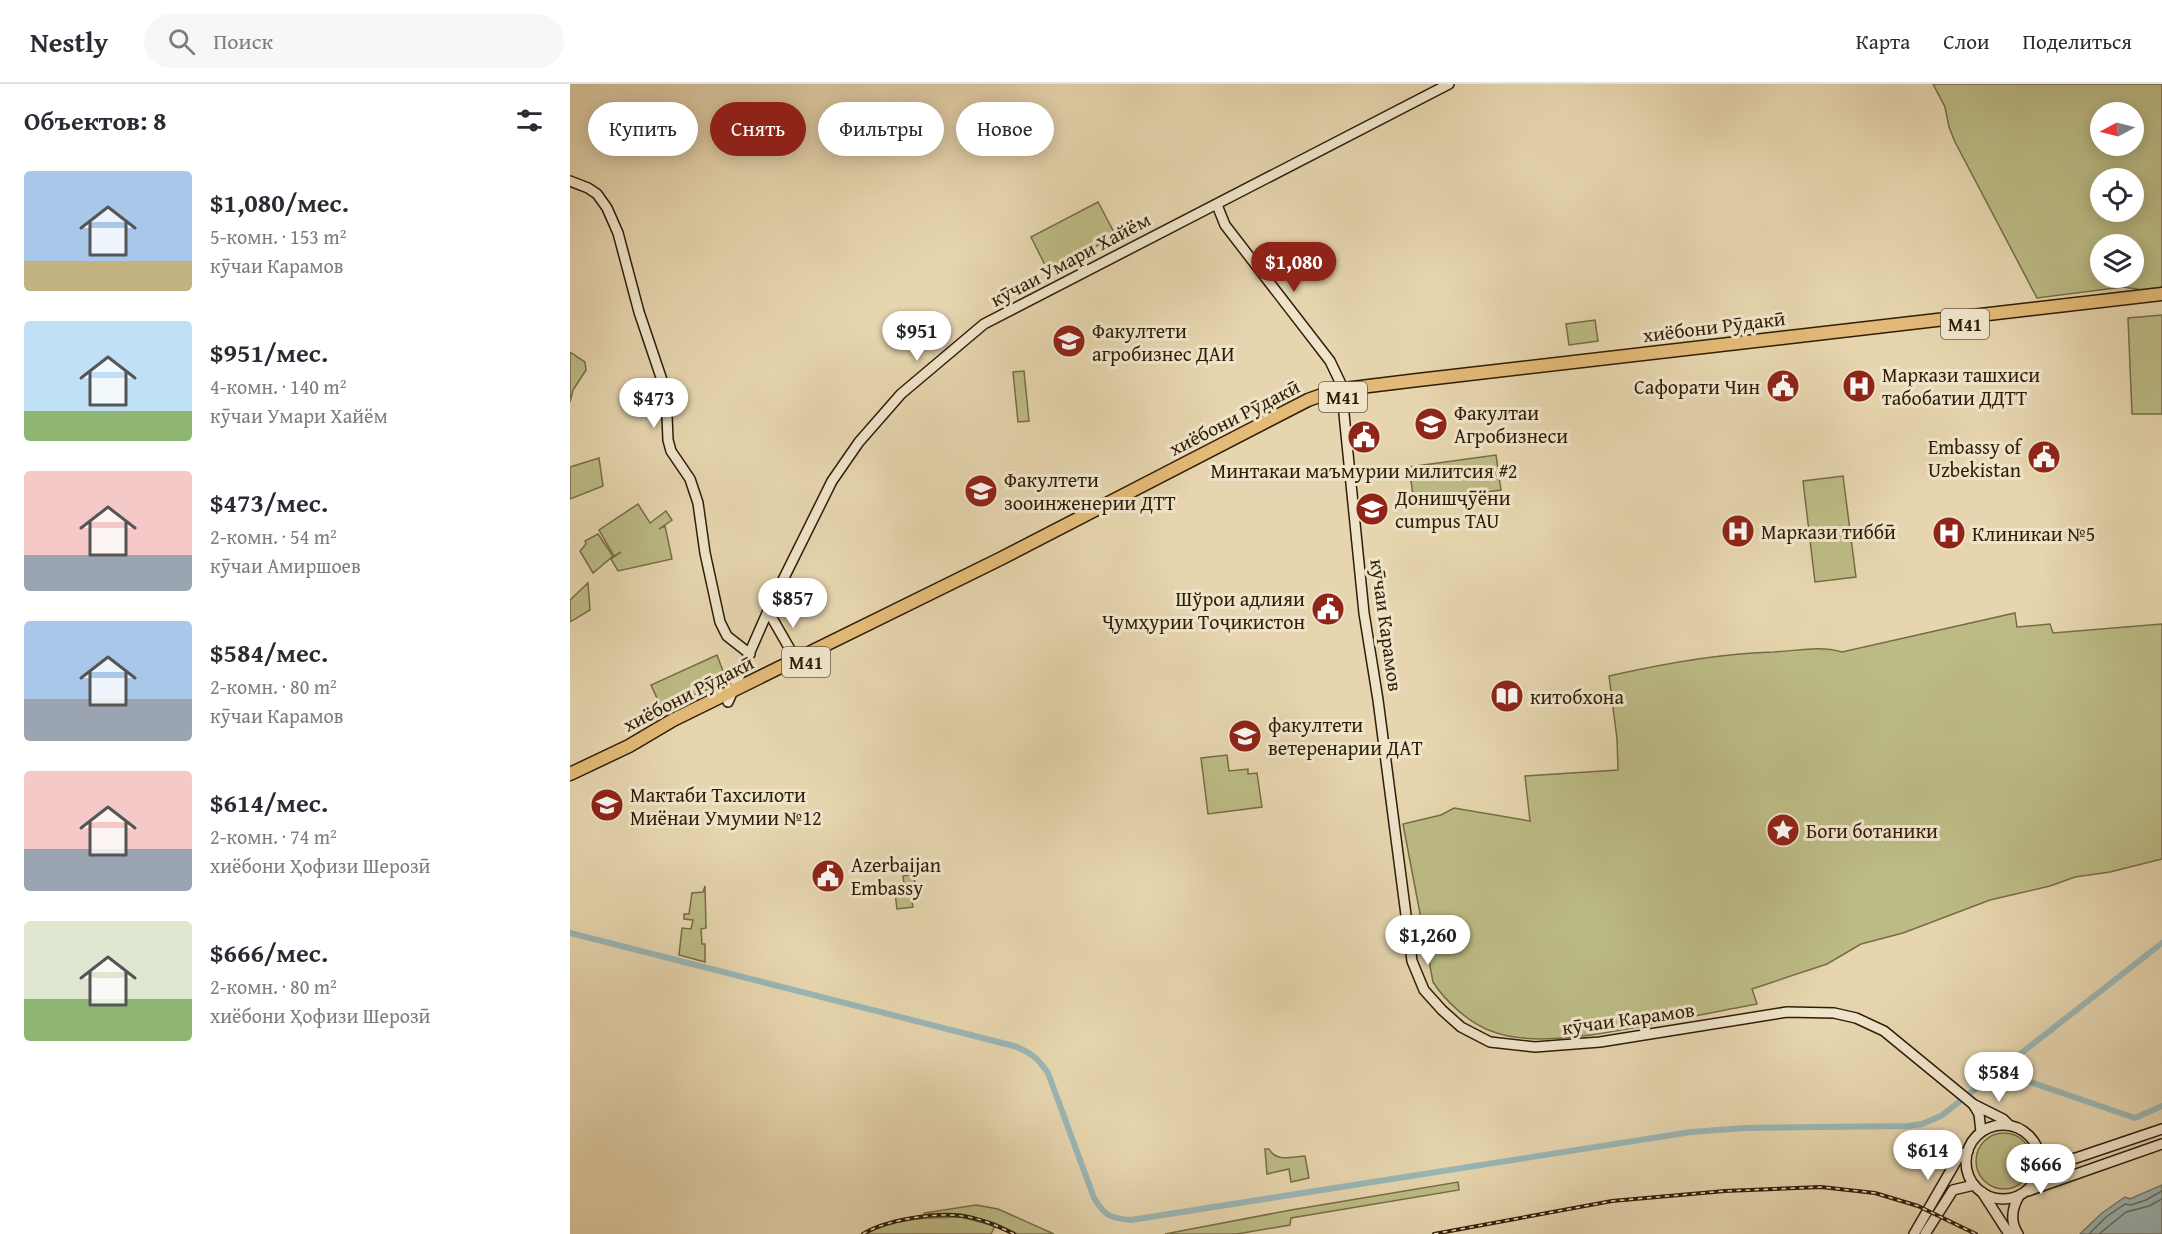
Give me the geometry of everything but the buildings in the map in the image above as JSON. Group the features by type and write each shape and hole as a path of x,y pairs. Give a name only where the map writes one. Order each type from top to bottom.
{"highway":[{"name":"хиёбони Рӯдакӣ","path":"1342,393 2162,294"},
{"name":"M41","path":"797,663 1290,416 1342,393 2162,302"},
{"name":"хиёбони Рӯдакӣ","path":"570,774 629,746 656,737 797,663"}],"main road":[{"name":"кӯчаи Умари Хайём","path":"730,697 768,611 832,481 859,442 901,394 984,324 1449,84"},
{"path":"570,181 597,194 607,208 618,233 639,312 666,392 668,440 671,451 690,479 698,503 705,553 720,622 727,636 750,654"},
{"name":"кӯчаи Карамов","path":"1216,205 1225,225 1330,361 1338,377 1342,393 1364,613 1378,699 1412,961 1424,990 1461,1027 1490,1042 1535,1047 1600,1042 1787,1012 1834,1013 1856,1018 1884,1031 1973,1104 2003,1119 2009,1125"},
{"path":"768,611 797,663"},
{"path":"1973,1104 1978,1114 1981,1132"},
{"path":"2018,1234 2014,1229 2013,1214 2022,1193 2038,1176 2040,1157 2033,1139 2026,1132 2000,1124 1981,1132 1971,1144 1966,1165 1974,1185 1982,1192 1994,1198 2006,1199 2022,1193 2162,1144"},
{"path":"2040,1157 2060,1161 2076,1158 2162,1129"},
{"path":"1914,1234 1958,1158 1968,1151"},
{"path":"1925,1234 1953,1190 1974,1185"},
{"path":"1982,1192 2009,1234"}],"shaded area":[{"path":"1933,84 2162,84 2162,288 2143,290 2130,288 2144,288 2144,234 2090,234 2090,288 2115,288 2037,298 1949,127 1945,107"},
{"path":"1098,202 1116,236 1048,271 1031,237"},
{"path":"2162,315 2162,414 2132,414 2128,318"},
{"path":"1595,320 1598,341 1569,345 1566,324"},
{"path":"570,352 585,362 586,370 573,390 570,402"},
{"path":"1024,371 1029,421 1018,422 1013,372"},
{"path":"1496,455 1501,490 1414,502 1409,467"},
{"path":"599,458 603,486 570,499 570,467"},
{"path":"1843,476 1856,577 1815,582 1803,481"},
{"path":"638,504 650,523 666,511 672,520 659,529 665,526 672,559 618,571 611,559 621,552 614,556 599,530"},
{"path":"598,534 613,556 593,573 580,551 586,544 585,541"},
{"path":"588,583 590,610 570,622 570,600"},
{"name":"Боги ботаники","path":"2015,613 2017,627 2050,624 2053,633 2162,624 2162,859 2110,872 2075,877 2050,886 1990,900 1903,933 1861,944 1827,964 1752,989 1757,1004 1618,1031 1551,1039 1509,1036 1491,1031 1466,1017 1451,1004 1433,982 1403,824 1441,815 1454,808 1530,821 1525,776 1618,770 1617,739 1609,676 1670,663 1732,654 1816,649 1842,652"},
{"path":"717,655 723,671 718,685 662,709 651,685"},
{"path":"1227,755 1229,771 1248,769 1248,774 1257,773 1262,807 1208,814 1201,758"},
{"path":"914,874 915,884 909,885 913,907 897,909 895,893 902,892 903,876"},
{"path":"705,886 706,928 701,929 702,944 705,944 705,962 679,955 682,928 691,929 693,920 684,919 684,914 689,914 692,893 703,892"},
{"path":"1998,1133 2010,1133 2020,1137 2028,1145 2032,1161 2028,1177 2020,1185 2010,1189 1998,1189 1988,1185 1980,1177 1976,1167 1976,1155 1980,1145 1988,1137"},
{"path":"1265,1149 1269,1149 1280,1157 1305,1156 1309,1178 1291,1182 1289,1169 1267,1174"},
{"path":"1458,1182 1459,1190 1291,1218 1290,1225 1237,1234 1165,1234 1291,1210"},
{"path":"976,1205 998,1209 1054,1234 1018,1234 995,1223 961,1214 925,1215 924,1213"},
{"path":"961,1217 995,1226 991,1234 866,1234 900,1221"}],"water":[{"path":"2162,1185 2162,1234 2080,1234 2102,1213 2125,1197 2130,1199"}],"waterway":[{"path":"570,933 1014,1046 1025,1051 1037,1059 1048,1073 1094,1198 1101,1209 1109,1215 1131,1220 1691,1132 1745,1128 1922,1124 1941,1116 2162,943"},
{"path":"1998,1071 2135,1118 2162,1106"}],"railway":[{"path":"1434,1234 1612,1201 1725,1191 1821,1187 1875,1193 1918,1206 1976,1234"},
{"path":"863,1234 897,1221 939,1215 982,1220 1014,1234"}],"place":[{"name":"Факултети агробизнес ДАИ","path":"1069,341"},
{"name":"Сафорати Чин","path":"1783,386"},
{"name":"Маркази ташхиси табобатии ДДТТ","path":"1859,386"},
{"name":"Факултаи Агробизнеси","path":"1431,424"},
{"name":"Минтакаи маъмурии милитсия #2","path":"1364,437"},
{"name":"Embassy of Uzbekistan","path":"2044,457"},
{"name":"Факултети зооинженерии ДТТ","path":"981,491"},
{"name":"Донишҷӯёни cumpus TAU","path":"1372,509"},
{"name":"Маркази тиббӣ","path":"1738,531"},
{"name":"Клиникаи №5","path":"1949,533"},
{"name":"Шўрои адлияи Ҷумҳурии Тоҷикистон","path":"1328,609"},
{"name":"китобхона","path":"1507,696"},
{"name":"факултети ветеренарии ДАТ","path":"1245,736"},
{"name":"Мактаби Тахсилоти Миёнаи Умумии №12","path":"607,805"},
{"name":"Боги ботаники","path":"1783,830"},
{"name":"Azerbaijan Embassy","path":"828,876"}]}
